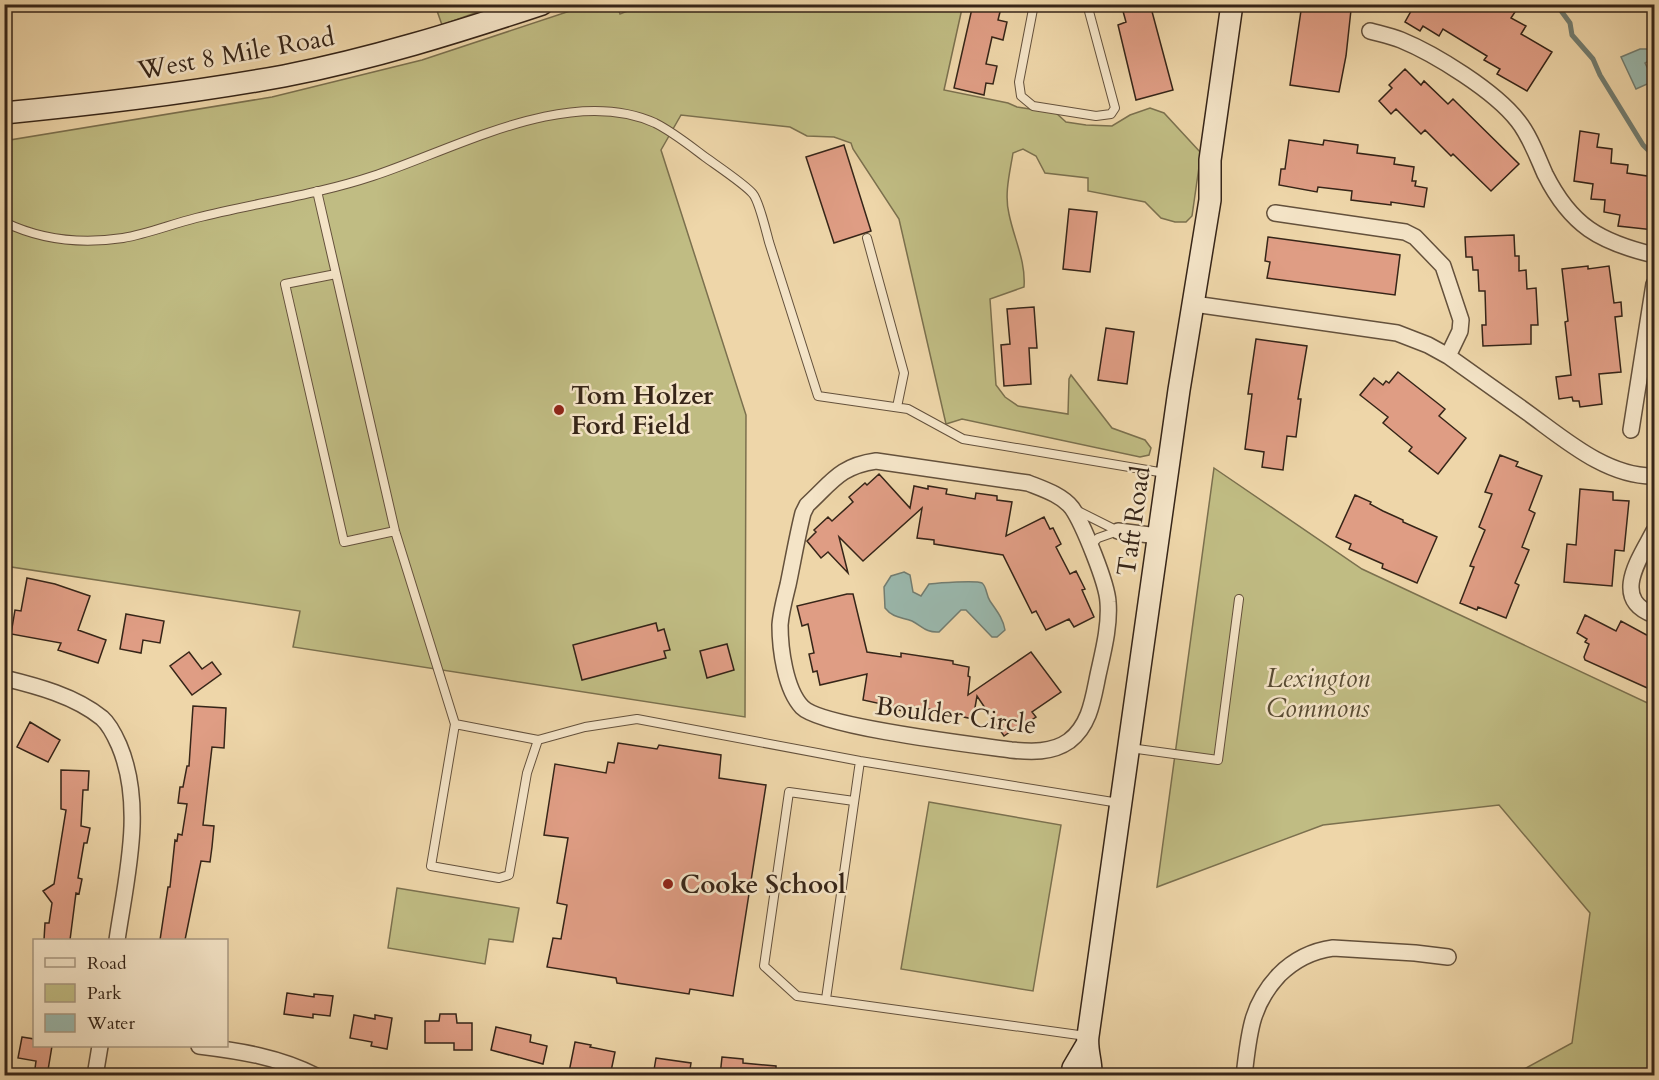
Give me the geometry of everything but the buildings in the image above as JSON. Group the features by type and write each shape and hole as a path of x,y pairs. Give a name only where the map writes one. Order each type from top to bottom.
{"street":[{"name":"West 8 Mile Road","path":"4,113 120,101 285,75 389,50 542,4"},
{"name":"Taft Road","path":"1091,1076 1087,1041 1179,390 1210,200 1210,160 1232,4"},
{"path":"1370,31 1402,40 1445,63 1480,87 1517,119 1561,202 1577,221 1609,241 1654,255"},
{"path":"1275,213 1405,232 1415,237 1443,266 1460,314 1460,331 1448,356"},
{"path":"1631,430 1654,284"},
{"path":"1194,304 1396,333 1428,345 1448,356 1594,458 1624,471 1654,476"},
{"name":"Boulder Circle","path":"876,461 1028,483 1052,492 1071,507 1107,591 1108,620 1091,710 1081,728 1068,741 1052,749 1034,752 848,725 807,711 794,695 785,670 780,622 801,521 807,506 845,469 858,463 876,461"},
{"path":"1654,530 1632,574 1630,584 1635,601 1641,608 1654,615"},
{"path":"1118,531 1158,536"},
{"path":"4,678 36,686 81,705 104,719 113,732 126,763 132,810 117,939"},
{"path":"1244,1076 1253,1016 1260,999 1267,988 1291,963 1320,950 1333,948 1448,957"},
{"name":"Taft Road","path":"1072,1076 1073,1068 1087,1041"},
{"path":"95,1076 100,1047"},
{"path":"205,1047 268,1057 295,1065 316,1076"}],"lane":[{"path":"1034,4 1019,82 1021,96 1033,106 1096,116 1111,114 1115,108 1087,4"},
{"path":"4,222 34,234 58,239 124,238 248,205 372,177 474,139 561,113 609,112 653,123 686,143 754,194 818,396 908,409 963,439 1167,473"},
{"path":"317,191 395,531 455,724 431,866 499,878 509,875 527,773 538,740"},
{"path":"867,238 904,373 897,407"},
{"path":"336,274 285,284 344,542 395,531"},
{"path":"1071,507 1118,531"},
{"path":"1090,547 1098,538 1118,531"},
{"path":"1128,748 1218,760 1239,599"},
{"path":"455,724 538,740 585,727 637,719 860,761 1120,804"},
{"path":"826,999 860,761"},
{"path":"854,801 789,792 764,966 797,996 1087,1041"}],"green space":[{"path":"435,4 497,5 442,25"},
{"path":"645,4 963,4 944,90 1008,103 1017,107 1056,113 1066,122 1086,125 1112,126 1130,115 1150,108 1164,113 1201,153 1192,216 1186,222 1161,218 1145,202 1088,191 1088,178 1045,173 1036,156 1023,149 1013,153 1007,199 1021,259 1024,287 990,299 996,385 1005,397 1018,406 1068,414 1071,375 1112,428 1145,440 1151,448 1149,455 1140,457 962,419 946,424 899,219 851,143 834,137 807,136 790,127 681,115 661,150 746,415 745,717 293,647 300,611 5,566 4,141 272,97 422,60 588,5 617,5 620,14"},
{"name":"Lexington Commons","path":"1214,468 1362,569 1654,706 1654,1075 1513,1075 1572,1043 1590,913 1499,805 1323,825 1157,887"},
{"path":"929,802 1061,825 1033,991 901,969"},
{"path":"397,888 519,908 513,942 489,939 485,964 388,948"}],"water":[{"path":"1640,49 1647,49 1652,59 1645,63 1654,81 1636,89 1621,57"},
{"path":"904,572 910,575 913,592 921,596 929,584 982,583 1005,630 997,637 992,637 966,610 961,610 939,632 927,630 912,621 891,614 885,608 884,587 891,576"}],"waterway":[{"path":"1556,4 1570,23 1572,35 1593,59 1600,75 1643,145 1654,156"}],"place":[{"name":"Tom Holzer Ford Field","path":"559,410"},
{"name":"Cooke School","path":"668,884"}]}
